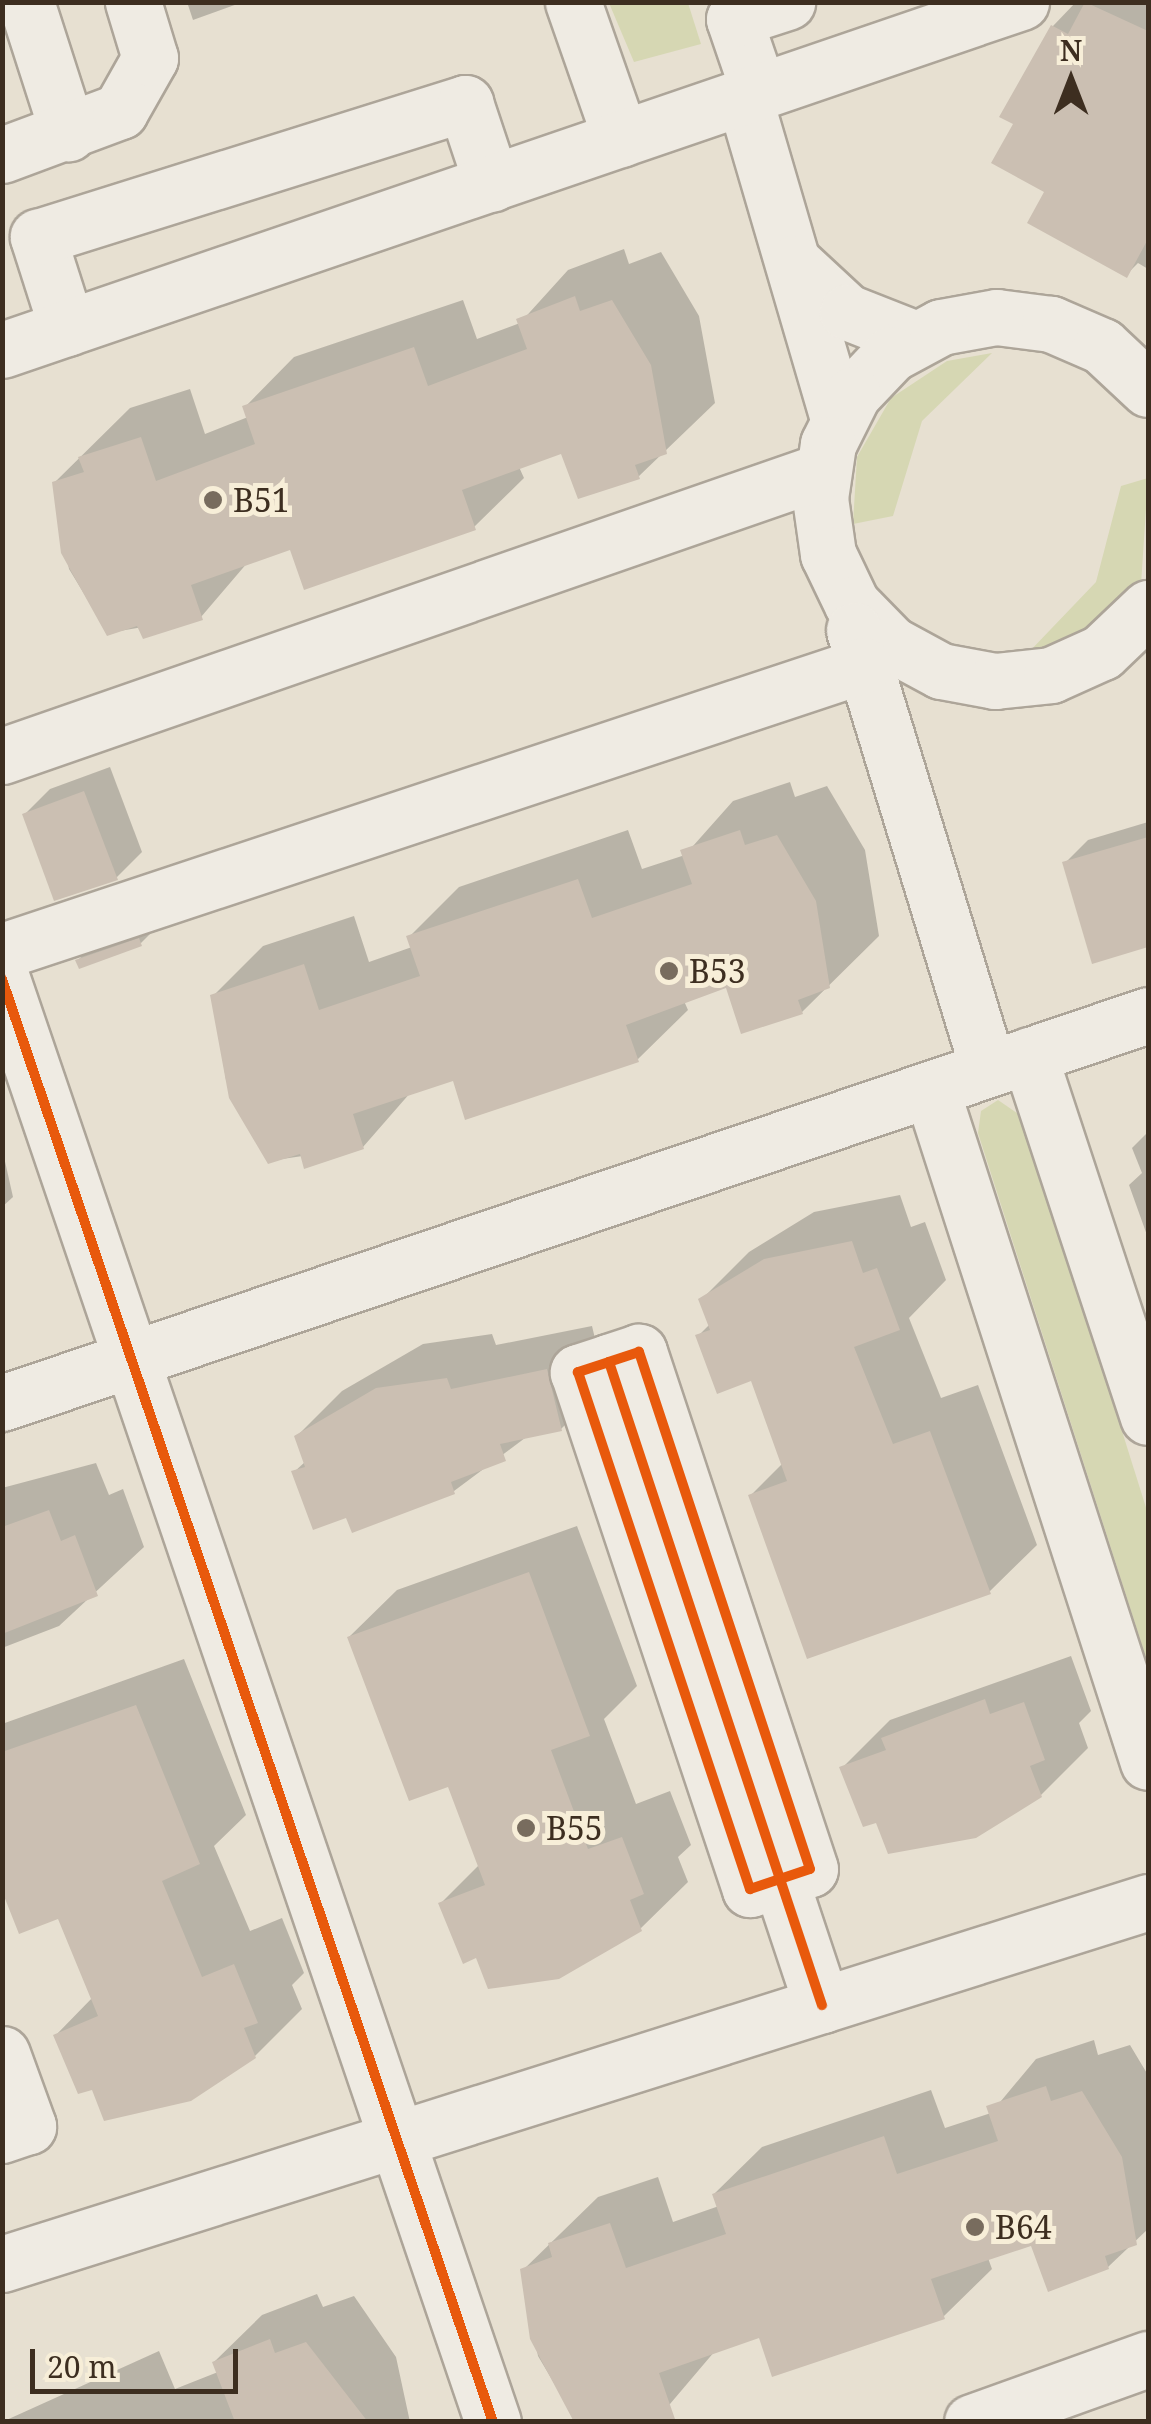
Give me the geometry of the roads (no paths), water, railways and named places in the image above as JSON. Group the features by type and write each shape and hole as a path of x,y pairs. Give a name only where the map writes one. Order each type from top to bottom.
{"street":[{"path":"26,2 68,133"},
{"path":"2,155 120,111 140,85 150,58 133,2"},
{"path":"573,2 621,139"},
{"path":"787,2 734,19 794,262 838,419"},
{"path":"2,350 752,94 918,19 1021,2"},
{"path":"66,328 38,237 466,103 492,184"},
{"path":"794,262 847,312 916,339"},
{"path":"1148,390 1102,346 1051,324 996,317 916,339 871,372 838,419 822,471 822,527 864,665 1009,1062 1148,1417"},
{"path":"2,756 822,471"},
{"path":"838,579 903,652 995,681 1077,666 1148,608"},
{"path":"2,951 864,665"},
{"path":"2,979 493,2422"},
{"path":"2,1403 1148,1016"},
{"path":"930,1089 1148,1762"},
{"path":"609,1362 578,1372 750,1888 780,1880 822,2005"},
{"path":"2,2264 1148,1902"},
{"path":"2,2054 28,2126 2,2135"},
{"path":"972,2422 1055,2408 1148,2359"}],"place":[{"name":"B51","path":"213,500"},
{"name":"B53","path":"669,971"},
{"name":"B55","path":"526,1828"},
{"name":"B64","path":"975,2227"}]}
